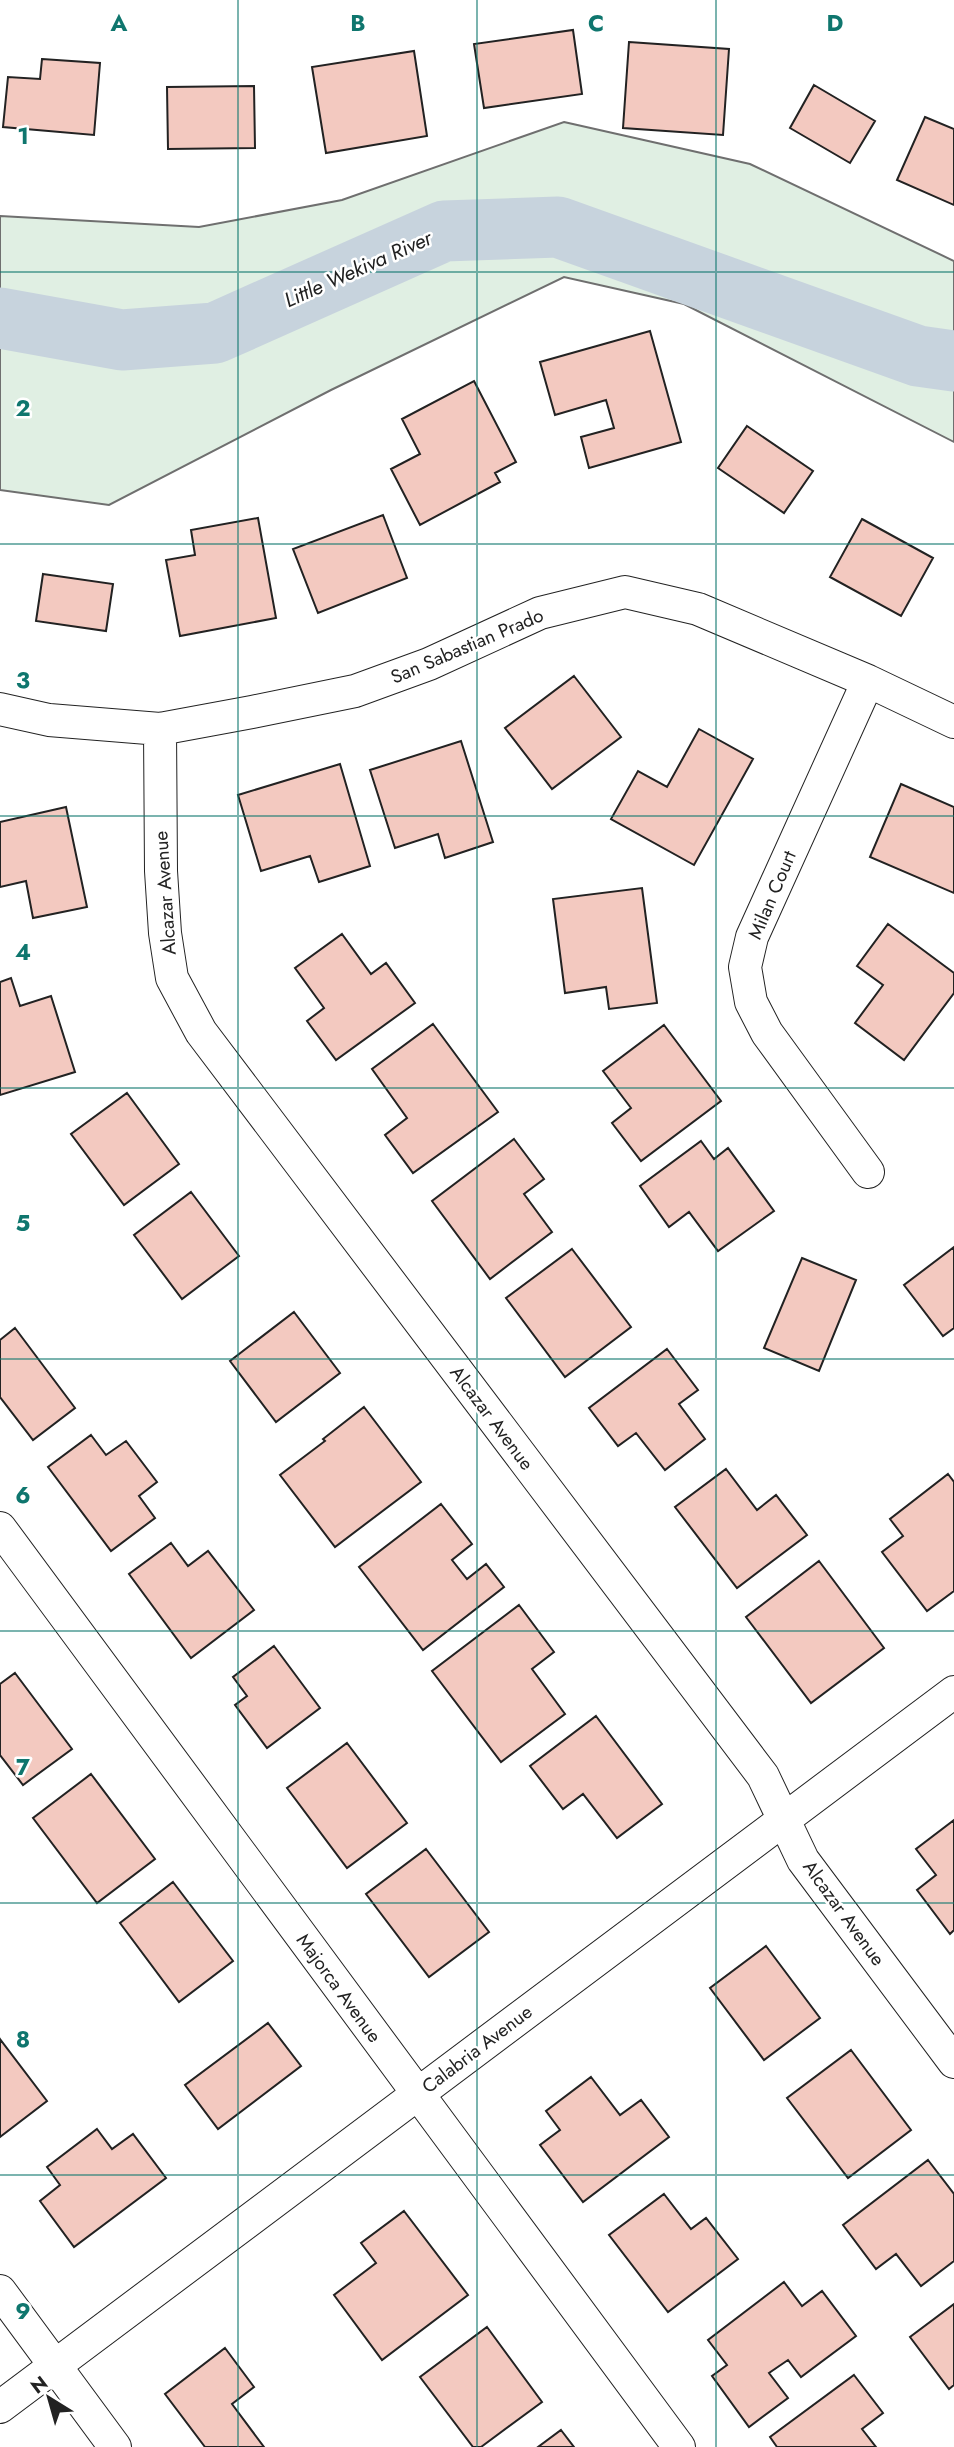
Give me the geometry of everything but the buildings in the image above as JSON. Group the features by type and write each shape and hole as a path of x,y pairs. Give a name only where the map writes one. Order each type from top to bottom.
{"street":[{"name":"San Sabastian Prado","path":"0,709 49,720 160,729 355,691 429,664 540,613 625,593 698,609 868,681 954,722"},
{"name":"Milan Court","path":"868,681 752,937 745,967 751,1002 766,1032 868,1172"},
{"name":"Alcazar Avenue","path":"160,729 161,871 165,933 172,978 201,1032 763,1776 803,1860 954,2062"},
{"name":"Majorca Avenue","path":"0,1528 679,2447"},
{"name":"Calabria Avenue","path":"0,2407 954,1692"},
{"path":"0,2291 115,2447"}],"green space":[{"path":"564,122 750,164 954,261 954,442 684,304 564,277 331,390 109,505 0,490 0,216 199,227 342,200"}],"waterway":[{"name":"Little Wekiva River","path":"0,318 122,340 215,333 444,231 558,227 918,356 954,361"}]}
